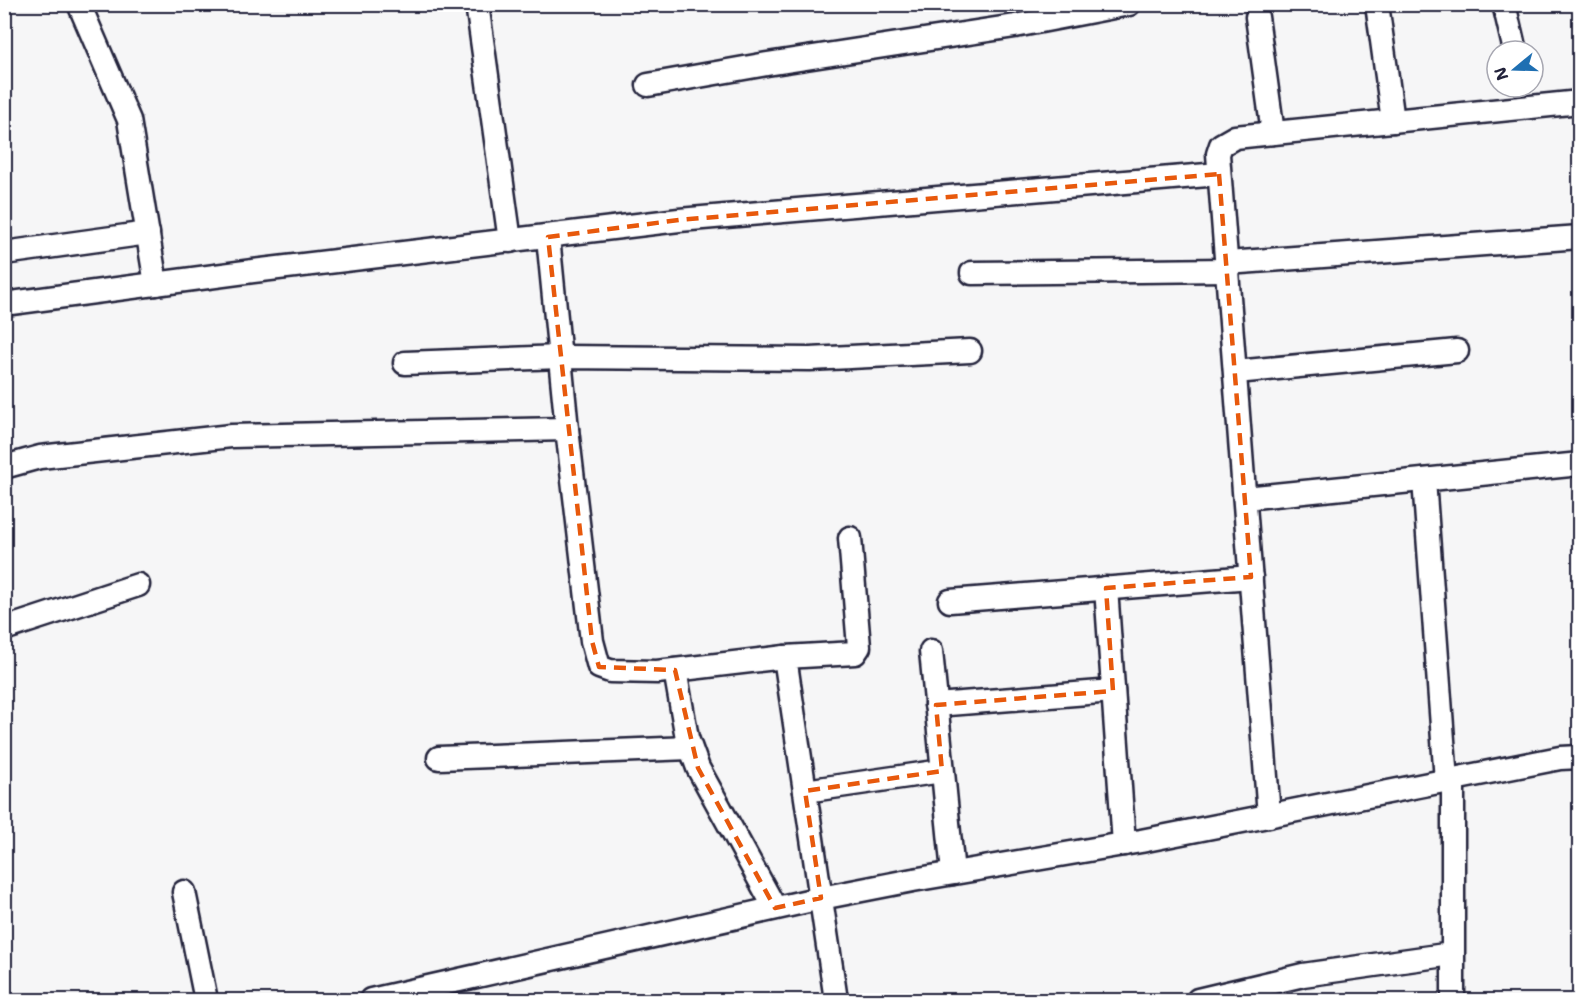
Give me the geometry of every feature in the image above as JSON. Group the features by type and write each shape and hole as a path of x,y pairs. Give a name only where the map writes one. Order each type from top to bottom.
{"street":[{"path":"79,4 129,120 156,284"},
{"path":"477,4 510,241"},
{"path":"648,85 767,64 1015,26 1129,4"},
{"path":"1377,4 1393,121"},
{"path":"1504,4 1512,39"},
{"path":"1257,17 1273,133"},
{"path":"1269,816 1218,154 1221,145 1234,137 1393,121 1516,99"},
{"path":"1545,99 1580,102"},
{"path":"4,304 679,220 1220,174"},
{"path":"4,253 148,233"},
{"path":"548,237 567,429 592,641 599,667 610,671 657,672 785,657 855,653 859,647 850,538"},
{"path":"972,273 1227,266 1580,237"},
{"path":"405,363 560,357 810,359 970,351"},
{"path":"1236,372 1457,351"},
{"path":"4,467 40,457 231,436 567,429"},
{"path":"1245,498 1580,464"},
{"path":"1424,480 1450,780 1453,1000"},
{"path":"950,601 1251,577"},
{"path":"4,628 138,585"},
{"path":"1106,588 1124,844"},
{"path":"931,651 953,873"},
{"path":"785,657 836,1000"},
{"path":"675,670 690,748 698,768 775,908"},
{"path":"936,705 1113,691"},
{"path":"439,758 690,748"},
{"path":"371,1000 821,898 1124,844 1560,758 1580,757"},
{"path":"805,791 942,771"},
{"path":"184,892 206,1000"},
{"path":"1198,1000 1303,975 1452,954"}],"highlighted area":[{"path":"1219,174 1251,577 1106,588 1113,691 936,705 942,771 805,791 821,898 775,908 698,768 675,670 599,667 592,641 548,237 679,220"}]}
